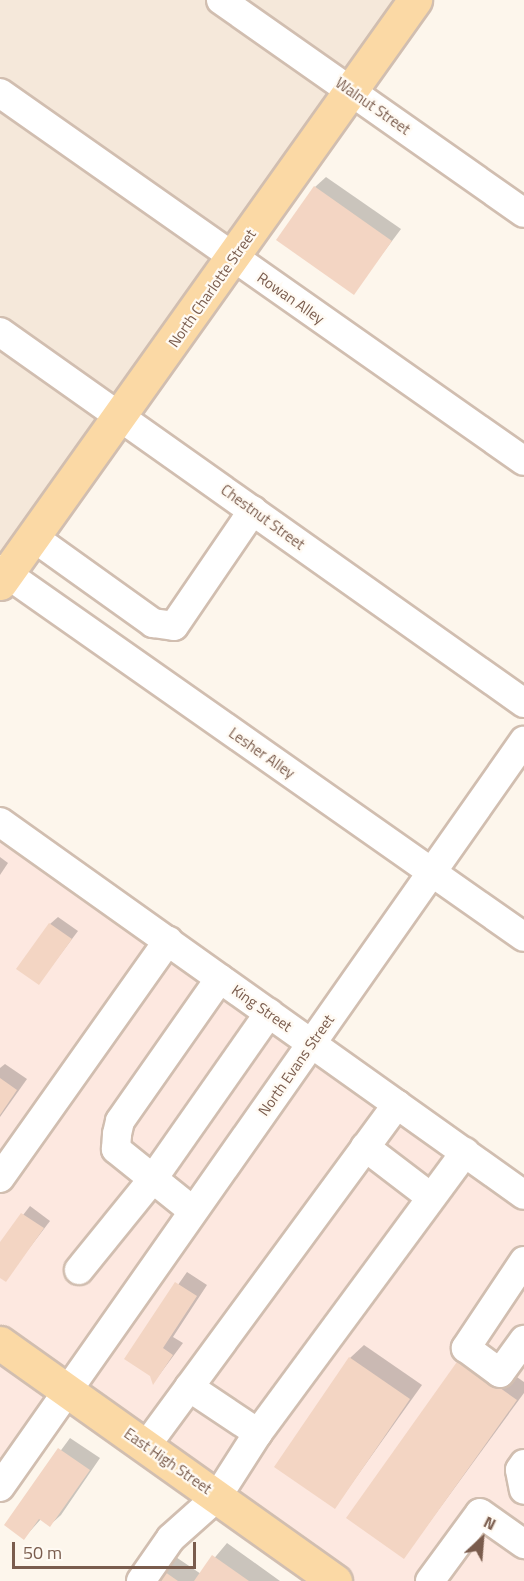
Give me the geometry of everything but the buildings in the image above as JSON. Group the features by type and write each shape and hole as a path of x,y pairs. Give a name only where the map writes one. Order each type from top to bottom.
{"main road":[{"name":"North Charlotte Street","path":"2,575 33,537 121,415 415,0"},
{"name":"East High Street","path":"0,1343 335,1581"}],"street":[{"name":"Walnut Street","path":"221,0 524,213"},
{"name":"Rowan Alley","path":"0,93 524,462"},
{"name":"Chestnut Street","path":"0,332 121,415 524,703"},
{"path":"33,537 153,623 174,626 253,510"},
{"name":"Lesher Alley","path":"2,575 524,938"},
{"name":"North Evans Street","path":"0,1487 524,741"},
{"name":"King Street","path":"0,822 524,1194"},
{"path":"0,1178 168,942"},
{"path":"193,1210 152,1180 116,1149 120,1121 220,978"},
{"path":"79,1270 152,1180 269,1013"},
{"path":"146,1446 397,1104"},
{"path":"365,1148 429,1196"},
{"path":"141,1581 171,1538 217,1497 258,1433 429,1196 465,1152"},
{"path":"524,1261 466,1348 500,1373 524,1340"},
{"path":"189,1387 258,1433"},
{"path":"524,1464 520,1470 524,1490"},
{"path":"430,1581 480,1513 524,1544"}],"shaded area":[{"path":"0,0 415,0 0,583"},
{"path":"0,825 524,1196 524,1581 335,1581 67,1390 0,1485"}]}
